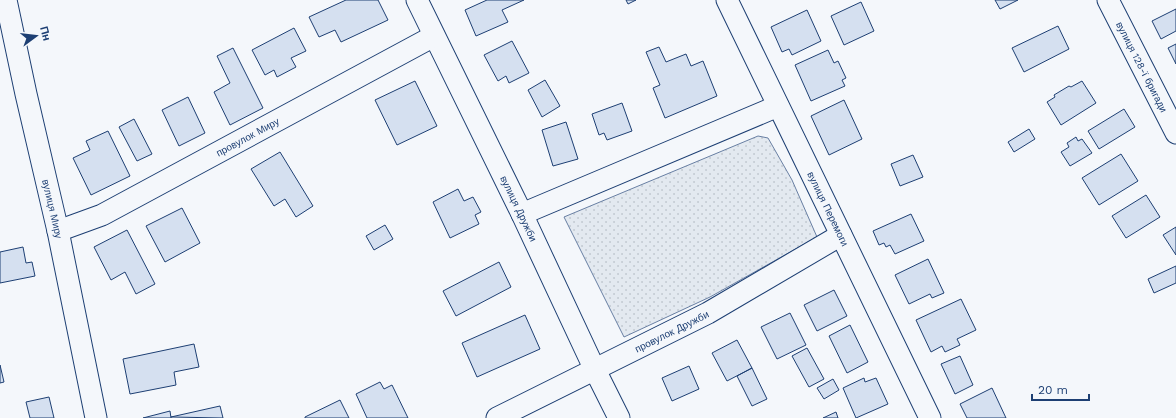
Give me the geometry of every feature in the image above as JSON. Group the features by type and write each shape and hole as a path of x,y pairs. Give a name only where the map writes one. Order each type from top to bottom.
{"street":[{"name":"вулиця Миру","path":"6,0 58,231 96,418"},
{"name":"вулиця Дружби","path":"417,0 522,214 619,418"},
{"name":"вулиця Перемоги","path":"727,0 930,418"},
{"name":"вулиця 128-ї бригади","path":"1108,0 1176,133"},
{"name":"провулок Миру","path":"58,231 102,215 434,36"},
{"path":"522,214 778,106"},
{"name":"провулок Дружби","path":"497,418 708,312 841,234"}],"shaded area":[{"path":"758,136 768,138 792,180 817,237 710,297 624,337 564,217"}],"building":[{"path":"346,0 378,0 388,20 341,42 335,30 319,37 309,17"},
{"path":"487,0 524,0 502,10 508,22 476,36 465,10"},
{"path":"626,0 636,0 628,4"},
{"path":"995,0 1018,0 1000,9"},
{"path":"861,2 874,31 844,45 831,16"},
{"path":"1176,9 1176,31 1161,39 1152,21"},
{"path":"807,10 821,41 792,55 789,49 782,52 771,27"},
{"path":"1058,26 1069,49 1024,72 1012,48"},
{"path":"294,28 306,51 291,58 296,67 277,77 274,70 265,75 252,50"},
{"path":"512,41 529,73 509,83 506,76 498,81 484,55"},
{"path":"1176,44 1176,64 1168,48"},
{"path":"659,47 666,62 686,54 691,66 703,61 717,96 665,118 653,88 660,85 646,52"},
{"path":"233,48 263,108 230,125 214,92 230,83 217,56"},
{"path":"828,50 834,63 838,61 846,78 842,80 845,86 811,101 795,65"},
{"path":"545,80 560,106 542,117 528,90"},
{"path":"415,81 437,126 397,145 375,100"},
{"path":"1082,81 1096,103 1061,125 1047,102 1055,97 1054,95 1069,86 1071,87"},
{"path":"188,97 205,133 179,146 162,110"},
{"path":"844,100 862,139 829,155 811,116"},
{"path":"622,103 632,131 607,140 604,133 599,135 592,114"},
{"path":"1124,109 1135,127 1099,149 1088,131"},
{"path":"134,119 152,154 137,161 119,127"},
{"path":"566,122 578,159 553,166 542,130"},
{"path":"1029,129 1035,139 1014,152 1008,142"},
{"path":"108,131 130,176 91,195 73,158 90,150 86,141"},
{"path":"1076,137 1078,141 1082,139 1092,153 1070,166 1061,152 1069,147 1067,143"},
{"path":"280,152 313,206 296,217 285,199 274,206 251,169"},
{"path":"1121,154 1138,181 1099,205 1082,178"},
{"path":"913,155 923,177 900,186 891,164"},
{"path":"458,189 464,201 473,197 481,212 475,215 479,224 450,238 433,202"},
{"path":"1146,195 1160,217 1126,238 1112,216"},
{"path":"182,208 200,243 165,262 146,226"},
{"path":"911,214 924,241 895,254 890,245 886,247 884,243 879,245 873,231"},
{"path":"385,225 393,239 374,250 366,236"},
{"path":"1176,227 1176,255 1163,235"},
{"path":"127,230 155,284 136,294 125,272 111,280 94,247"},
{"path":"23,247 26,263 32,262 35,276 0,283 0,252"},
{"path":"928,259 944,293 932,298 930,294 909,304 895,275"},
{"path":"499,262 511,287 456,316 443,291"},
{"path":"1176,266 1176,283 1154,293 1148,279"},
{"path":"834,290 847,316 817,331 804,305"},
{"path":"961,299 976,330 957,339 960,345 945,352 942,346 931,352 916,320"},
{"path":"790,313 806,345 777,359 761,327"},
{"path":"525,315 540,349 477,377 462,343"},
{"path":"850,325 868,362 847,373 829,336"},
{"path":"737,340 752,368 727,381 712,353"},
{"path":"194,344 199,367 174,372 176,385 130,394 123,359"},
{"path":"807,348 824,379 809,387 792,356"},
{"path":"960,356 973,385 955,394 941,364"},
{"path":"0,365 4,382 0,383"},
{"path":"689,366 699,389 672,401 662,378"},
{"path":"752,368 767,399 752,406 737,376"},
{"path":"864,378 865,382 876,378 888,404 856,418 843,388"},
{"path":"833,379 839,390 824,399 817,388"},
{"path":"380,382 384,389 392,385 408,418 367,418 356,394"},
{"path":"992,388 1006,418 967,418 960,404"},
{"path":"49,397 54,418 30,418 26,402"},
{"path":"340,400 349,418 305,418 305,417"},
{"path":"220,406 223,418 171,417"},
{"path":"170,411 171,418 143,418"},
{"path":"836,412 838,418 823,418"}]}
